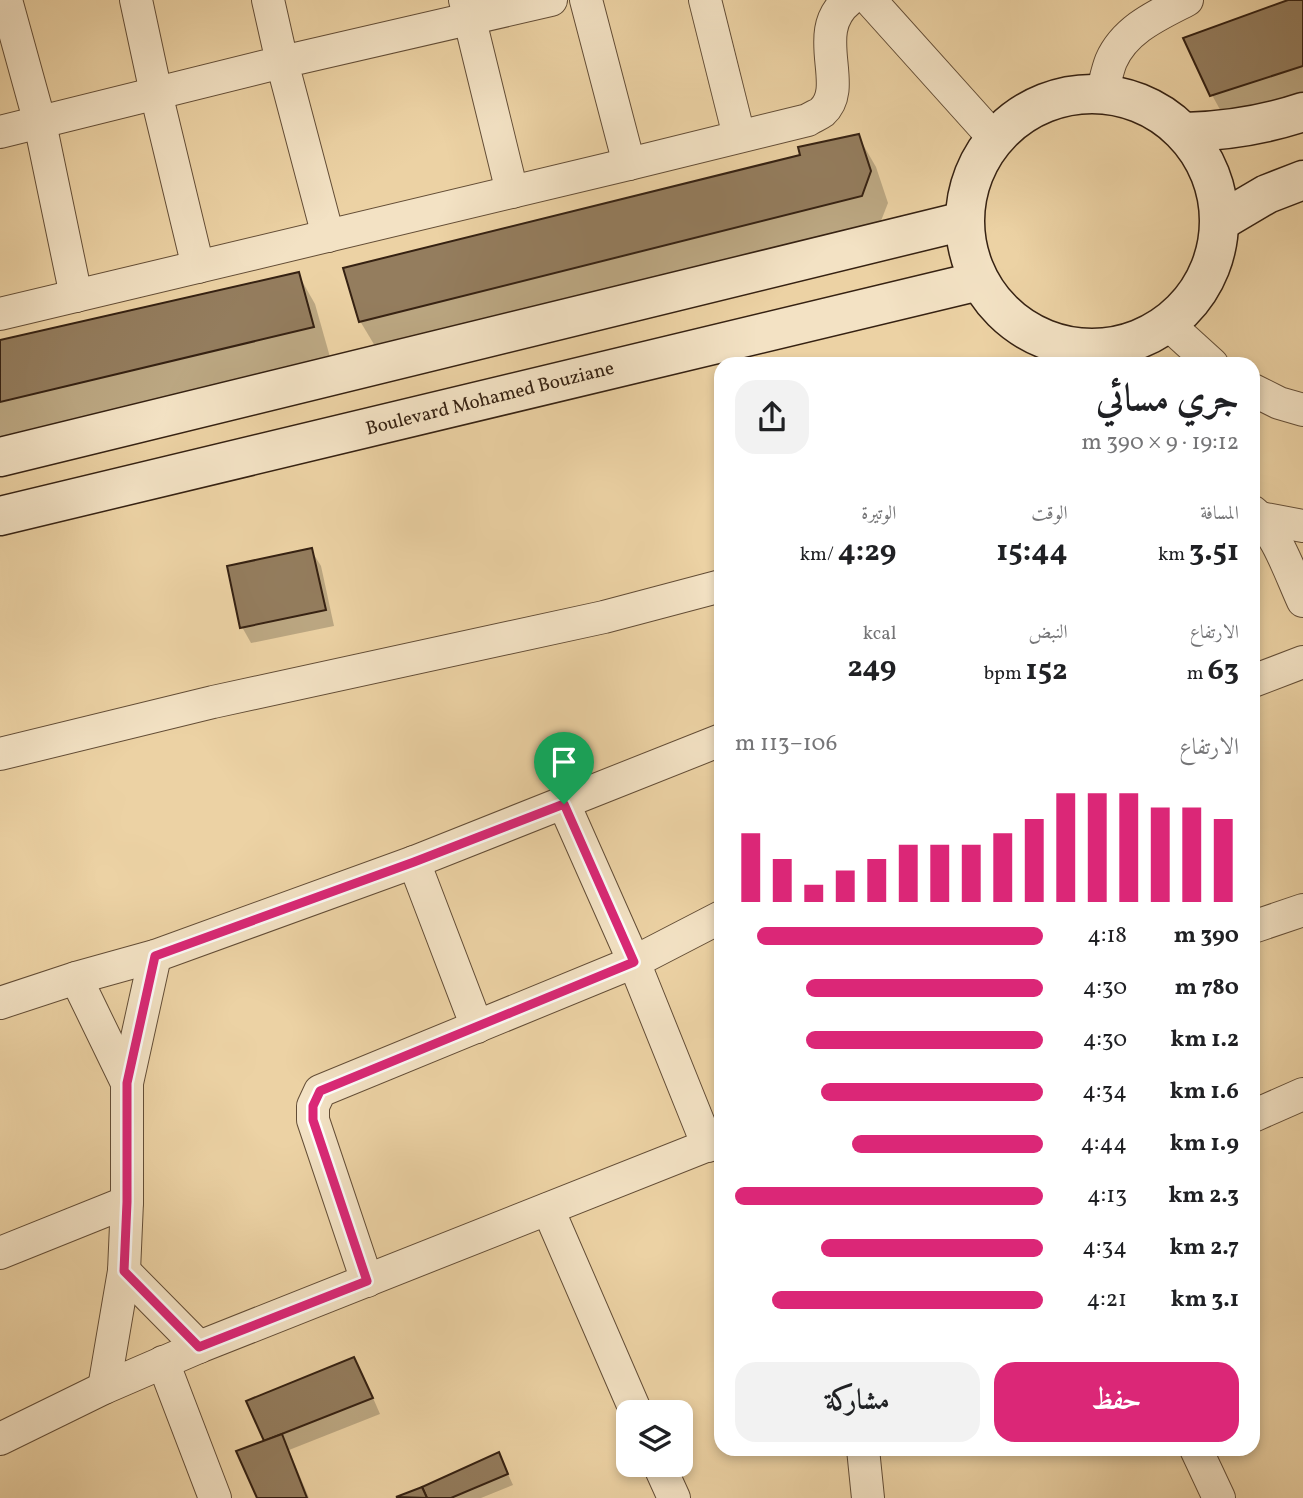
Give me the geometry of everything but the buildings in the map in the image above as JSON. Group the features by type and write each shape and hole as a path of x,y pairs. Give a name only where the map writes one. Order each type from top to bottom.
{"street":[{"path":"136,0 198,267"},
{"path":"268,0 328,236"},
{"path":"0,132 282,62 467,10 551,0"},
{"path":"586,0 629,164"},
{"path":"705,0 739,136"},
{"path":"0,314 808,120 824,110 831,97 830,40 833,19 842,5 849,0"},
{"path":"870,0 994,138"},
{"path":"1102,93 1110,64 1121,44 1135,30 1187,0"},
{"path":"5,4 40,123 76,296"},
{"path":"467,10 512,192"},
{"path":"1102,93 1140,102 1174,122 1185,132 1216,185 1221,222 1215,261 1196,296 1168,324 1121,355 1075,347 1037,335 1004,313 979,281 968,251 964,221 972,177 994,138 1016,117 1043,103 1072,94 1102,93"},
{"path":"1185,132 1235,129 1303,111"},
{"path":"1221,222 1267,194 1303,180"},
{"path":"0,457 964,221"},
{"name":"Boulevard Mohamed Bouziane","path":"0,516 979,281"},
{"path":"1168,324 1204,357"},
{"path":"1260,394 1303,410"},
{"path":"1260,516 1303,526"},
{"path":"1260,519 1273,538 1303,601"},
{"path":"0,754 213,702 604,617 714,588"},
{"path":"1260,678 1303,662"},
{"path":"0,1003 155,956 414,862 714,743"},
{"path":"0,1439 104,1388 199,1347 714,1143 564,804"},
{"path":"414,862 477,1027"},
{"path":"1260,925 1303,910"},
{"path":"367,1281 313,1120 313,1106 320,1091 634,962 714,921"},
{"path":"104,1388 124,1271 127,1083 155,956"},
{"path":"76,978 127,1083"},
{"path":"1260,1113 1303,1094"},
{"path":"0,1253 127,1202"},
{"path":"548,1209 631,1400"},
{"path":"124,1271 199,1347"},
{"path":"163,1362 215,1498"},
{"path":"864,1456 868,1498"},
{"path":"1199,1456 1219,1498"},
{"path":"664,1477 674,1498"}],"route":[{"path":"564,804 634,962 320,1091 313,1106 313,1120 367,1281 199,1347 124,1271 127,1083 155,956 414,862 564,804"}]}
